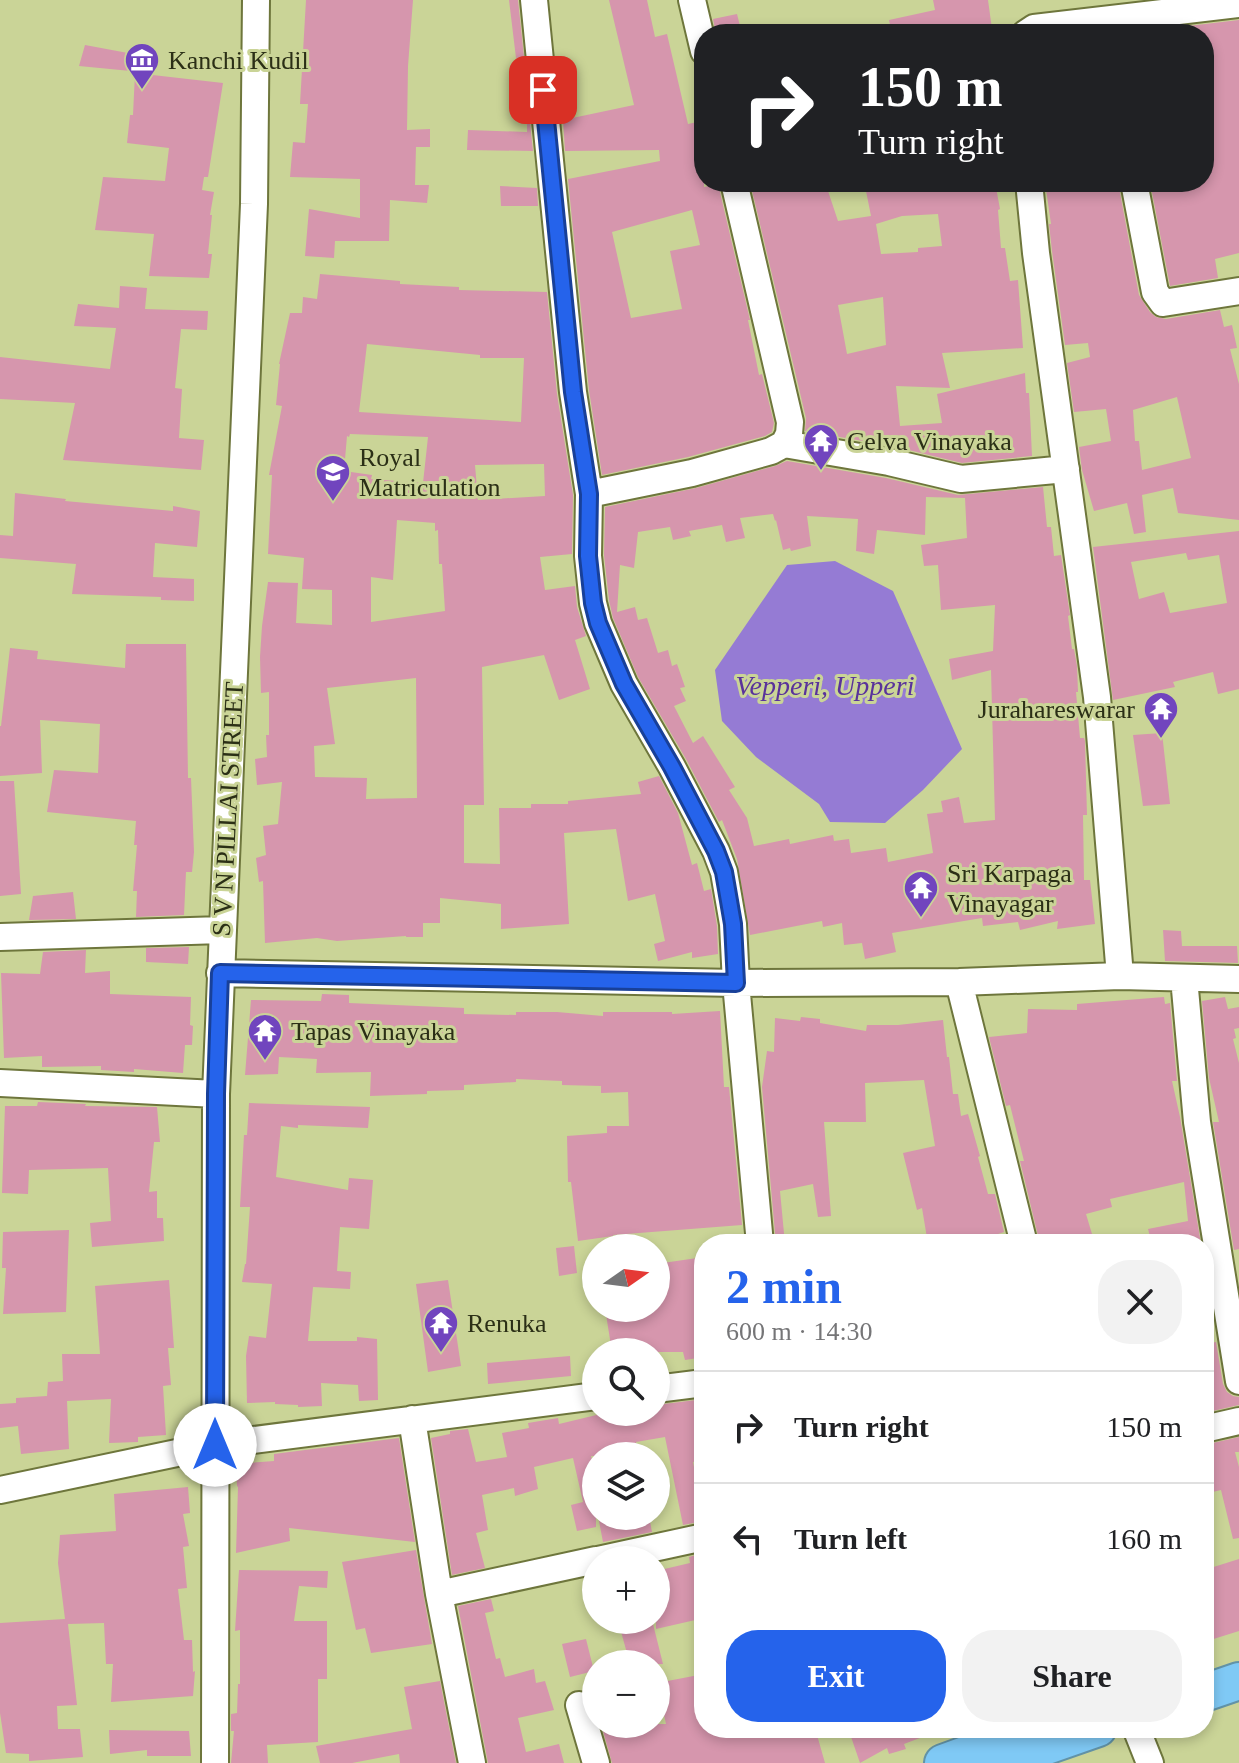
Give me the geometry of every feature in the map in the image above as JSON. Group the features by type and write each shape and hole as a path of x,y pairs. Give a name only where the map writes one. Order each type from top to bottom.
{"highway":[{"path":"1214,1671 1239,1663"},
{"path":"1214,1690 1239,1681"},
{"path":"943,1763 1013,1738"},
{"path":"998,1763 1069,1738"}],"street":[{"name":"S V N PILLAI STREET","path":"215,1763 216,1094 254,204 256,0"},
{"path":"534,0 573,392 589,494 588,556 593,603 598,623 624,684 672,767 724,872 733,924 759,1234"},
{"path":"692,0 698,24"},
{"path":"1121,24 1239,4"},
{"path":"589,494 692,473 771,451 784,444 789,434 790,422 736,192"},
{"path":"1030,192 1097,697 1120,976"},
{"path":"1136,192 1159,300 1163,303 1239,291"},
{"path":"784,444 889,462 961,479 1066,469"},
{"path":"0,937 222,930"},
{"path":"220,973 736,983 959,982 1120,976 1239,979"},
{"path":"1184,978 1197,1122 1239,1381"},
{"path":"959,982 1022,1234"},
{"path":"0,1083 216,1094"},
{"path":"670,1387 694,1384"},
{"path":"0,1490 215,1445 582,1398"},
{"path":"412,1419 439,1594 472,1763"},
{"path":"1214,1427 1239,1421"},
{"path":"662,1546 694,1539"},
{"path":"439,1594 582,1563"},
{"path":"579,1705 596,1763"},
{"path":"1140,1738 1150,1763"}],"water":[{"name":"Vepperi, Upperi","path":"835,561 893,591 962,749 923,790 885,823 830,822 819,804 756,757 722,721 715,670 787,565"}],"building":[{"path":"306,0 413,0 407,130 430,129 430,147 416,147 415,185 429,185 427,203 390,200 389,241 335,241 334,258 305,256 309,209 360,218 360,179 290,177 293,142 305,143 308,104 300,104"},
{"path":"509,0 518,0 524,57 516,58"},
{"path":"609,0 647,0 655,37 667,34 688,124 694,123 694,192 720,192 750,320 759,375 762,374 774,423 772,432 688,457 602,475 589,390 568,179 660,161 659,150 565,151 563,120 634,105","holes":["692,210 700,245 670,251 682,309 631,318 612,232"]},
{"path":"933,0 988,0 991,24 890,24 889,20 935,10"},
{"path":"737,14 740,24 714,24 713,19"},
{"path":"1239,20 1239,253 1215,259 1218,278 1170,286 1152,192 1214,192 1214,24 1205,24"},
{"path":"85,45 144,56 141,72 79,66"},
{"path":"135,73 223,83 208,177 204,177 202,190 214,192 210,215 208,254 212,254 209,278 149,276 154,234 95,230 103,177 165,181 169,148 127,143 130,115 133,115"},
{"path":"527,123 530,123 533,151 467,150 468,130 527,132"},
{"path":"500,186 537,188 538,206 501,206"},
{"path":"752,192 828,192 838,221 871,216 866,192 997,192 1001,248 1005,248 1010,281 1018,280 1023,348 942,353 950,388 896,386 900,426 942,423 937,394 1025,373 1032,456 962,463 892,446 805,431 806,418","holes":["938,214 942,246 918,248 918,252 881,254 876,224 902,216","883,297 886,345 847,354 838,305"]},
{"path":"1046,192 1120,192 1139,295 1150,312 1166,319 1220,310 1224,327 1232,325 1237,348 1230,349 1239,384 1239,520 1178,513 1173,488 1142,495 1146,532 1134,534 1127,503 1094,511 1079,447 1111,441 1106,409 1074,412 1067,363 1090,357 1088,343 1065,345","holes":["1177,397 1191,458 1142,470 1139,441 1135,441 1133,410"]},
{"path":"320,274 400,281 400,284 459,287 459,290 547,292 557,394 573,495 572,554 540,557 545,590 575,586 577,607 586,636 575,640 590,689 559,700 544,655 482,667 484,805 464,805 464,863 500,864 499,808 531,808 531,804 568,804 568,801 641,794 638,782 659,776 678,813 692,865 697,863 704,891 711,889 718,954 692,958 692,952 658,961 654,944 665,941 655,894 628,901 616,829 564,833 569,924 501,929 501,904 440,898 440,923 423,923 423,937 337,941 317,938 265,943 263,881 259,882 256,858 266,855 263,826 278,824 282,782 257,785 255,759 267,757 266,735 269,735 269,692 261,693 260,657 268,582 298,583 296,623 332,625 332,590 302,589 304,558 268,554 272,475 269,475 282,406 276,405 279,364 290,313 302,313 303,297 317,299","holes":["367,344 480,355 480,358 524,358 521,422 359,412","350,434 428,437 423,483 371,479 372,475 344,471","544,464 545,496 478,500 475,465","397,520 435,523 445,611 371,622 371,577 393,580","416,678 417,798 366,799 367,778 315,777 314,746 335,744 327,688"]},
{"path":"120,286 147,288 145,309 208,311 207,330 181,329 175,388 182,389 179,438 204,440 201,470 63,460 75,403 0,399 0,357 110,369 116,328 74,326 78,304 119,308"},
{"path":"787,461 886,478 958,495 1043,487 1054,556 1061,555 1072,649 1077,666 1080,738 1085,741 1087,815 1083,815 1084,880 1090,880 1095,924 1057,929 1058,921 1020,930 1018,922 983,926 982,918 892,933 896,952 865,959 862,943 844,945 842,923 823,927 822,921 750,935 737,859 722,820 719,822 638,677 613,618 604,555 605,507 696,488","holes":["926,497 965,498 967,538 921,545 924,566 938,565 941,610 995,605 993,651 949,659 952,680 991,670 995,820 964,823 959,797 941,801 943,812 927,814 933,853 888,862 886,848 851,853 849,839 834,841 833,835 790,844 789,839 754,846 747,818 729,790 735,787 703,736 693,743 674,706 686,701 680,688 685,687 677,664 672,666 668,650 658,653 647,618 638,620 635,607 617,612 620,565 634,568 638,532 670,527 673,540 691,536 689,531 722,525 726,542 745,538 740,518 773,514 783,550 790,548 791,551 811,546 807,516 858,519 856,551 874,554 877,530 925,535"]},
{"path":"15,493 65,501 173,511 173,506 200,511 197,547 155,543 153,577 194,579 194,601 72,594 76,564 0,558 0,535 13,536"},
{"path":"1239,531 1239,689 1218,694 1213,672 1173,682 1175,687 1113,700 1093,547","holes":["1186,553 1188,560 1219,555 1227,603 1170,613 1164,592 1139,599 1131,562"]},
{"path":"126,644 186,644 188,778 191,778 194,852 192,872 186,872 184,915 136,917 137,891 133,891 136,821 47,812 54,770 98,773 100,724 40,720 42,773 0,776 0,726 10,648 38,651 37,659 125,668"},
{"path":"1162,733 1170,804 1143,806 1133,735"},
{"path":"0,781 14,781 21,894 0,896"},
{"path":"73,892 76,919 29,920 33,896"},
{"path":"1163,930 1181,931 1182,946 1237,946 1238,963 1165,961"},
{"path":"189,947 188,964 146,962 146,948"},
{"path":"86,950 85,973 110,971 110,994 191,997 192,1045 185,1045 183,1073 101,1070 101,1066 42,1067 42,1056 4,1058 1,973 40,974 43,952"},
{"path":"322,994 349,995 349,1003 464,1008 464,1014 557,1012 603,1016 603,1012 672,1014 720,1011 724,1087 729,1087 742,1225 626,1234 582,1234 582,1240 578,1241 571,1182 568,1182 567,1136 607,1133 607,1126 629,1126 628,1092 601,1093 601,1086 516,1079 516,1082 464,1085 464,1090 370,1096 371,1072 316,1073 317,1059 279,1057 278,1074 245,1075 251,1000 321,1001"},
{"path":"1164,997 1165,1004 1170,1003 1177,1081 1172,1081 1199,1234 1149,1234 1148,1229 1188,1221 1184,1182 1110,1199 1112,1207 1086,1214 1092,1234 1038,1234 1020,1161 1024,1161 989,1037 1027,1033 1028,1009 1077,1010 1077,1004"},
{"path":"1225,997 1228,1009 1239,1007 1239,1028 1234,1029 1236,1038 1233,1039 1239,1063 1239,1249 1234,1250 1213,1122 1219,1122 1209,1078 1202,1001"},
{"path":"801,1017 820,1019 820,1023 866,1031 867,1025 943,1020 953,1094 958,1094 961,1116 968,1114 988,1194 995,1194 1004,1232 926,1234 922,1208 917,1210 903,1153 935,1146 924,1080 865,1083 866,1122 824,1122 831,1216 818,1217 813,1184 780,1191 784,1234 775,1234 762,1087 767,1051 774,1052 775,1018 800,1021"},
{"path":"38,1102 157,1107 160,1142 154,1142 149,1192 157,1191 157,1218 163,1218 164,1241 92,1247 90,1223 111,1221 108,1168 29,1170 28,1194 2,1193 5,1106 37,1106"},
{"path":"249,1103 370,1107 368,1128 281,1126 276,1177 348,1190 349,1178 373,1180 369,1229 340,1227 337,1271 351,1272 350,1289 313,1287 308,1341 357,1341 357,1337 377,1339 378,1400 359,1401 358,1385 321,1383 322,1406 247,1403 246,1356 249,1336 266,1338 272,1284 242,1282 250,1207 240,1207"},
{"path":"69,1230 66,1312 3,1314 6,1268 2,1268 3,1232"},
{"path":"574,1246 577,1273 559,1276 556,1248"},
{"path":"694,1258 694,1359 685,1360 683,1352 670,1352 670,1338 610,1338 607,1322 670,1322 670,1262"},
{"path":"169,1280 174,1348 168,1348 171,1385 163,1386 166,1435 138,1437 138,1442 109,1443 111,1399 67,1401 69,1449 21,1454 18,1426 0,1428 0,1404 16,1403 16,1398 47,1396 48,1382 63,1381 62,1354 100,1354 95,1286"},
{"path":"448,1280 461,1366 428,1372 416,1284"},
{"path":"1214,1342 1223,1384 1227,1392 1239,1397 1239,1405 1214,1411"},
{"path":"570,1356 571,1376 488,1384 487,1363"},
{"path":"694,1400 694,1523 683,1525 670,1461 670,1442 666,1442 665,1437 636,1442 582,1442 582,1498 573,1458 534,1467 538,1489 515,1496 514,1488 482,1495 488,1530 476,1533 485,1568 452,1575 431,1438 468,1429 476,1462 507,1457 502,1433 529,1428 528,1423 558,1418 559,1424 582,1418 582,1426 670,1426 670,1403"},
{"path":"1239,1437 1239,1452 1235,1452 1239,1467 1239,1538 1233,1539 1221,1490 1214,1492 1214,1443"},
{"path":"399,1438 415,1542 289,1528 290,1541 236,1553 236,1464 274,1461 274,1454"},
{"path":"188,1487 190,1513 183,1514 189,1546 183,1547 187,1588 178,1589 184,1640 192,1640 195,1671 193,1696 111,1702 113,1664 106,1664 104,1623 68,1624 77,1705 57,1706 58,1729 80,1729 83,1757 29,1761 29,1754 6,1753 0,1713 0,1623 65,1619 58,1563 60,1535 116,1531 114,1494"},
{"path":"582,1502 582,1530 577,1531 571,1505"},
{"path":"601,1530 652,1530 652,1532 603,1542"},
{"path":"416,1550 432,1644 371,1653 365,1628 356,1630 342,1562"},
{"path":"694,1556 694,1620 670,1626 670,1568 690,1563 689,1557"},
{"path":"1239,1559 1239,1631 1214,1639 1214,1567"},
{"path":"239,1570 328,1571 327,1588 299,1586 294,1621 327,1621 327,1679 318,1679 318,1742 267,1745 268,1763 231,1763 234,1731 231,1731 231,1714 237,1713 240,1684 240,1630 235,1631"},
{"path":"491,1599 494,1611 485,1613 496,1659 500,1658 505,1677 534,1669 536,1683 545,1681 554,1710 518,1718 526,1752 559,1744 564,1763 488,1763 458,1606"},
{"path":"622,1634 656,1634 660,1650 626,1650"},
{"path":"586,1639 589,1650 582,1650 582,1674 570,1677 562,1644"},
{"path":"694,1676 694,1738 818,1738 825,1763 612,1763 605,1738 670,1738 670,1681"},
{"path":"440,1681 456,1763 400,1763 399,1754 352,1763 320,1763 316,1746 412,1729 404,1687"},
{"path":"109,1730 189,1731 191,1756 147,1756 147,1750 110,1754"},
{"path":"851,1738 920,1738 904,1744 906,1749 889,1754 887,1748 860,1763"}],"place":[{"name":"Kanchi Kudil","path":"142,91"},
{"name":"Celva Vinayaka","path":"821,472"},
{"name":"Royal Matriculation","path":"333,503"},
{"name":"Jurahareswarar","path":"1161,740"},
{"name":"Sri Karpaga Vinayagar","path":"921,919"},
{"name":"Tapas Vinayaka","path":"265,1062"},
{"name":"Renuka","path":"441,1354"}],"route":[{"path":"215,1445 216,1094 220,973 736,983 733,924 724,872 672,767 624,684 598,623 593,603 588,556 589,494 573,392 543,90"}]}
